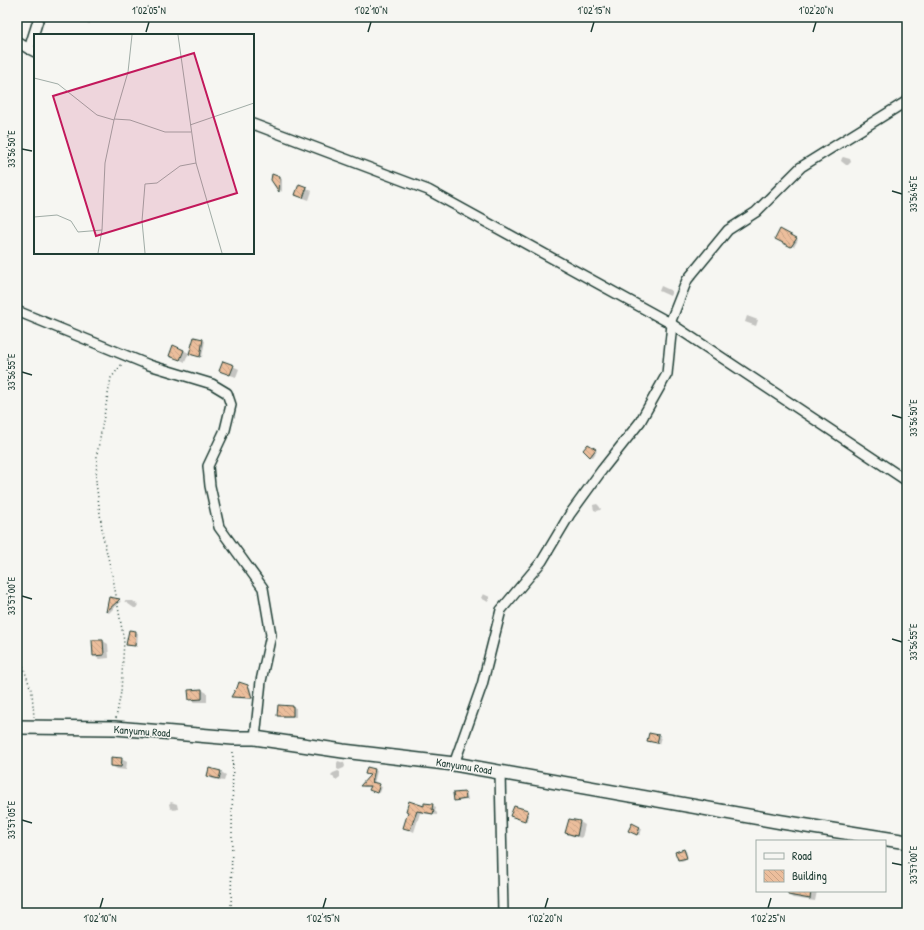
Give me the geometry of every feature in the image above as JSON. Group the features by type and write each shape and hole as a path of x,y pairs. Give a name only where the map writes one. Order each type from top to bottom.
{"street":[{"path":"35,34 39,17"},
{"path":"17,42 32,50"},
{"path":"454,764 482,685 502,610 542,561 570,514 640,422 667,374 671,323 687,280 728,230 756,212 801,167 907,101"},
{"path":"254,124 428,190 671,323 907,481"},
{"path":"17,311 149,365 212,384 227,393 231,405 225,430 208,466 210,486 219,527 263,588 271,635 261,681 255,738"},
{"name":"Kanyumu Road","path":"17,727 114,728 233,738 255,738 343,751 454,764 782,822 907,842"},
{"path":"500,772 503,913"}],"path":[{"path":"114,728 121,692 124,641 113,578 103,537 96,482 96,454 111,378 128,356"},
{"path":"17,647 32,693 35,727"},
{"path":"231,913 233,738"}],"building":[{"path":"272,174 280,177 279,192 271,180"},
{"path":"299,184 307,187 303,198 295,195"},
{"path":"780,229 797,238 791,247 775,239"},
{"path":"194,337 203,339 200,357 189,354"},
{"path":"173,345 184,350 180,360 169,356"},
{"path":"223,361 234,365 230,375 219,371"},
{"path":"588,444 596,449 590,457 583,450"},
{"path":"109,597 120,599 106,612"},
{"path":"129,630 136,631 135,646 126,645"},
{"path":"92,640 103,640 104,655 93,656"},
{"path":"239,682 248,685 252,698 231,697"},
{"path":"202,689 202,699 189,700 188,690"},
{"path":"278,705 293,706 293,716 277,716"},
{"path":"649,733 659,735 657,743 647,741"},
{"path":"111,757 122,758 121,767 111,766"},
{"path":"367,767 375,769 372,782 380,784 377,793 369,790 371,786 360,786 370,775 365,774"},
{"path":"209,768 221,771 219,779 207,776"},
{"path":"465,792 466,799 454,801 453,793"},
{"path":"409,801 424,806 424,803 433,804 432,809 434,810 433,814 417,811 410,830 403,828 408,812 406,811"},
{"path":"514,806 528,810 525,821 510,816"},
{"path":"569,819 580,821 577,836 565,833"},
{"path":"632,823 640,827 637,835 628,831"},
{"path":"684,849 687,858 678,860 675,852"},
{"path":"788,892 811,892 810,899 788,895"}]}
